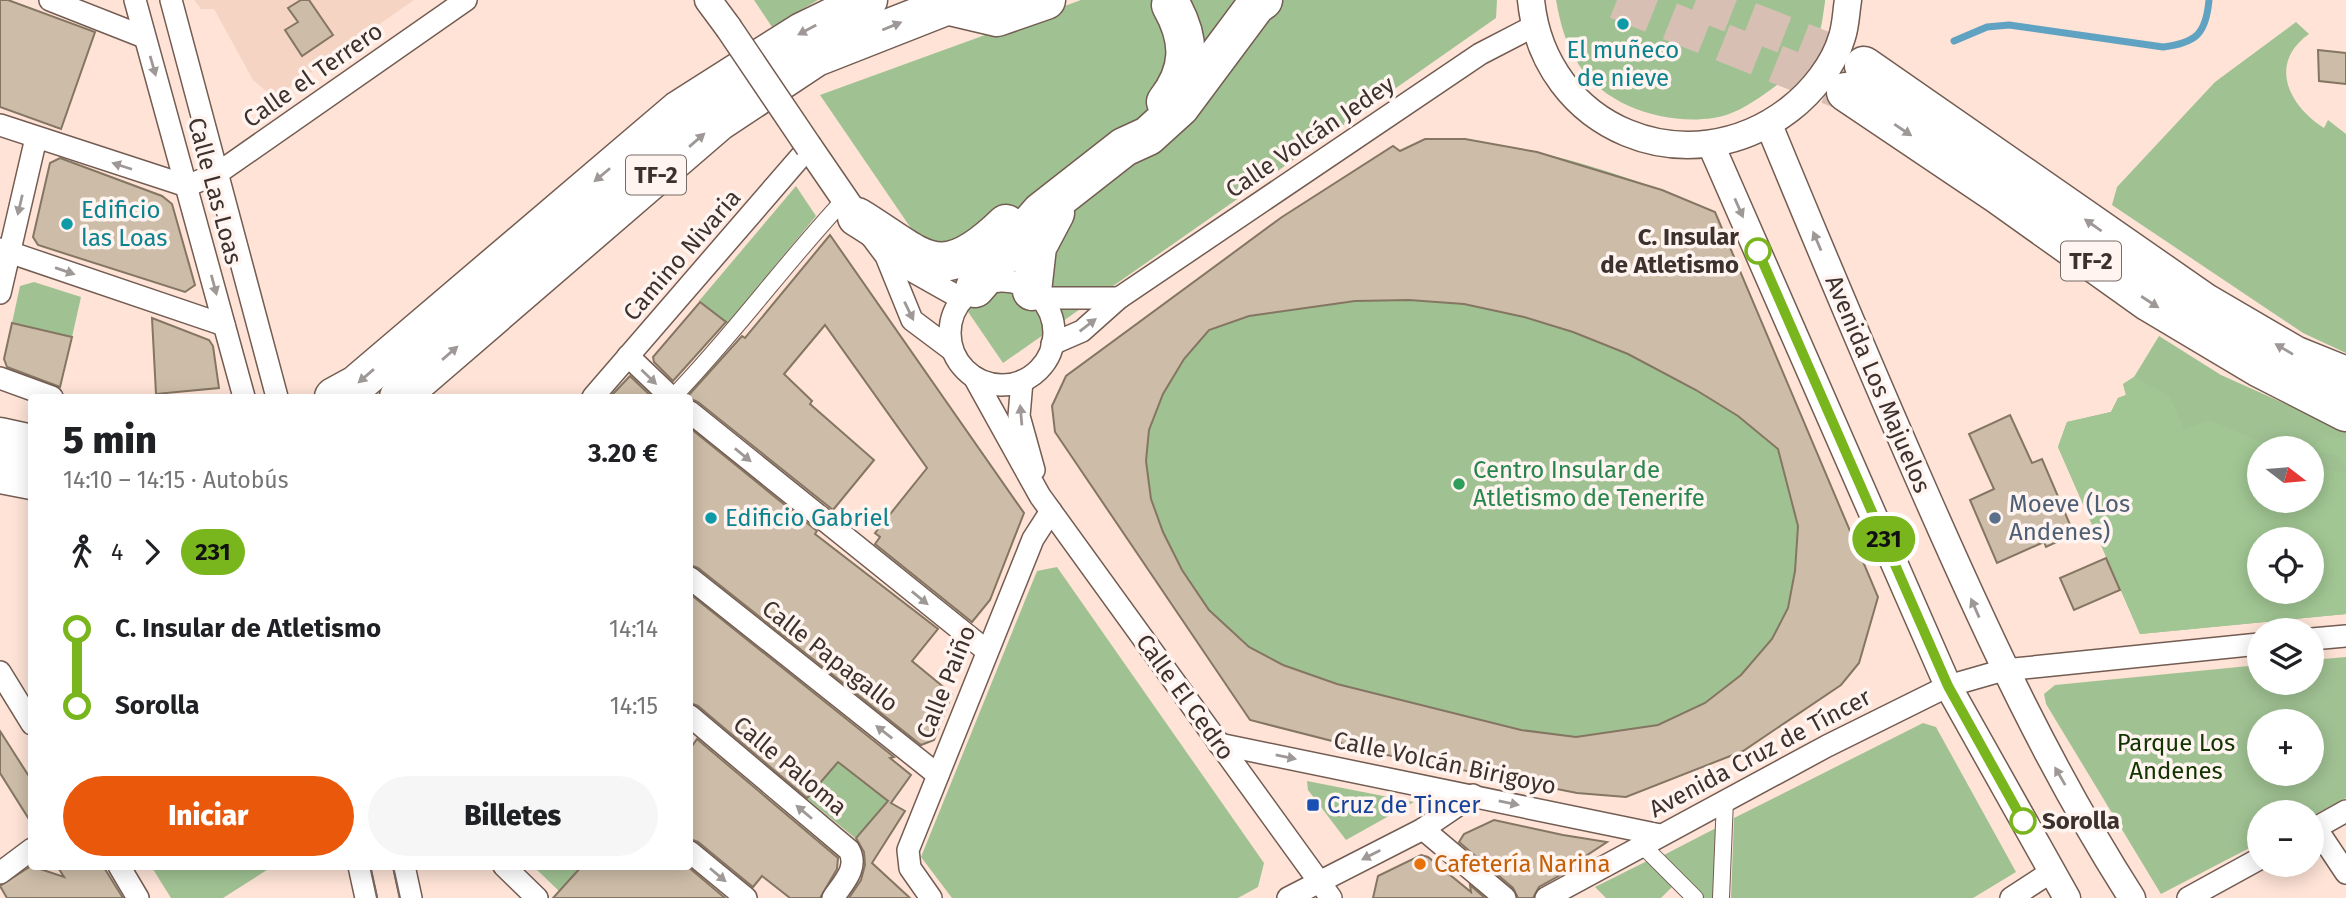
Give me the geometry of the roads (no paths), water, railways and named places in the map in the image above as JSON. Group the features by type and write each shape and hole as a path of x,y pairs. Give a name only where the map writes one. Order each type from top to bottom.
{"highway":[{"name":"TF-2","path":"340,394 356,385 679,110 802,32 868,0"},
{"path":"953,2 997,17 1046,0"},
{"path":"969,294 1041,212 1124,148 1148,136 1180,107 1263,0"},
{"name":"TF-2","path":"401,394 718,122 816,57 953,2"},
{"path":"1166,2 1235,33"},
{"path":"1124,148 1137,127 1165,103 1183,76 1186,62 1185,37 1166,2"},
{"name":"TF-2","path":"2346,376 2294,355 2205,303 1855,79 1999,195 2149,302 2258,367 2346,412"},
{"path":"851,208 906,251 939,263 968,255 1034,200 1065,192"},
{"path":"1036,294 1037,247 1065,192"},
{"path":"0,437 28,443"},
{"path":"0,474 28,479"}],"street":[{"path":"50,0 144,37"},
{"name":"Calle Las Loas","path":"135,0 243,394"},
{"name":"Calle Las Loas","path":"171,0 276,393"},
{"name":"Calle el Terrero","path":"187,186 218,173 466,0"},
{"path":"708,0 886,256 912,320 952,349"},
{"path":"1532,13 1545,57 1563,86 1595,116 1628,135 1666,145 1712,145 1769,125 1805,98 1828,67 1842,37 1848,0"},
{"name":"Calle Volcán Jedey","path":"1052,344 1082,331 1119,298 1480,54 1532,13"},
{"path":"0,125 187,186"},
{"name":"Avenida Los Majuelos","path":"1769,125 1898,430 2004,670 2039,742 2132,898"},
{"path":"0,293 5,251 36,138"},
{"path":"1712,145 1948,686 2067,898"},
{"name":"Camino Nivaria","path":"596,394 809,147"},
{"path":"675,394 717,353 810,236 851,208"},
{"path":"5,251 224,325"},
{"path":"886,256 969,294"},
{"path":"1036,294 1049,312 1053,328 1052,344 1046,360 1036,372 1022,381 998,385 974,377 961,366 952,349 949,332 969,294 992,282 1010,282 1036,294 1119,298"},
{"path":"628,356 669,394"},
{"name":"Calle El Cedro","path":"974,377 1045,503 1325,889"},
{"path":"0,378 44,394"},
{"name":"Calle El Cedro","path":"1022,381 1019,416 1045,503"},
{"path":"243,394 276,393"},
{"path":"693,414 987,651"},
{"name":"Calle Paiño","path":"931,898 915,877 908,850 1045,503"},
{"name":"Calle Papagallo","path":"693,580 938,775"},
{"path":"2324,638 2346,636"},
{"name":"Avenida Cruz de Tíncer","path":"1546,898 1725,800 1948,686 2004,670 2247,645"},
{"path":"0,672 28,718"},
{"name":"Calle Paloma","path":"693,719 849,850 854,858 852,869 833,898"},
{"name":"Calle Volcán Birigoyo","path":"1219,744 1473,795 1651,840"},
{"path":"1287,898 1325,889 1473,795"},
{"path":"1721,898 1725,800"},
{"path":"2324,823 2346,811"},
{"path":"1423,829 1505,898"},
{"path":"1651,840 1695,898"},
{"path":"2324,843 2346,873"},
{"path":"0,873 28,852"},
{"path":"693,854 746,898"},
{"path":"2200,895 2247,866"},
{"path":"121,870 138,898"},
{"path":"360,870 366,898"},
{"path":"405,870 411,898"},
{"path":"508,870 537,898"},
{"path":"2011,898 2051,872"}],"waterway":[{"path":"1954,41 1987,27 2009,25 2163,47 2184,43 2197,35 2205,21 2209,0"}],"tunnel":[{"path":"1617,0 1846,92"},
{"path":"1696,0 1864,66"}],"tram line":[{"path":"371,870 377,898"},
{"path":"394,870 400,898"}],"place":[{"name":"El muñeco de nieve","path":"1623,24"},
{"name":"Edificio las Loas","path":"67,224"},
{"name":"C. Insular de Atletismo","path":"1758,251"},
{"name":"Centro Insular de Atletismo de Tenerife","path":"1459,484"},
{"name":"Edificio Gabriel","path":"711,518"},
{"name":"Moeve (Los Andenes)","path":"1995,518"},
{"name":"Cruz de Tincer","path":"1313,805"},
{"name":"Sorolla","path":"2023,821"},
{"name":"Cafetería Narina","path":"1420,864"}],"park label":[{"name":"Parque Los Andenes","path":"2176,757"}]}
